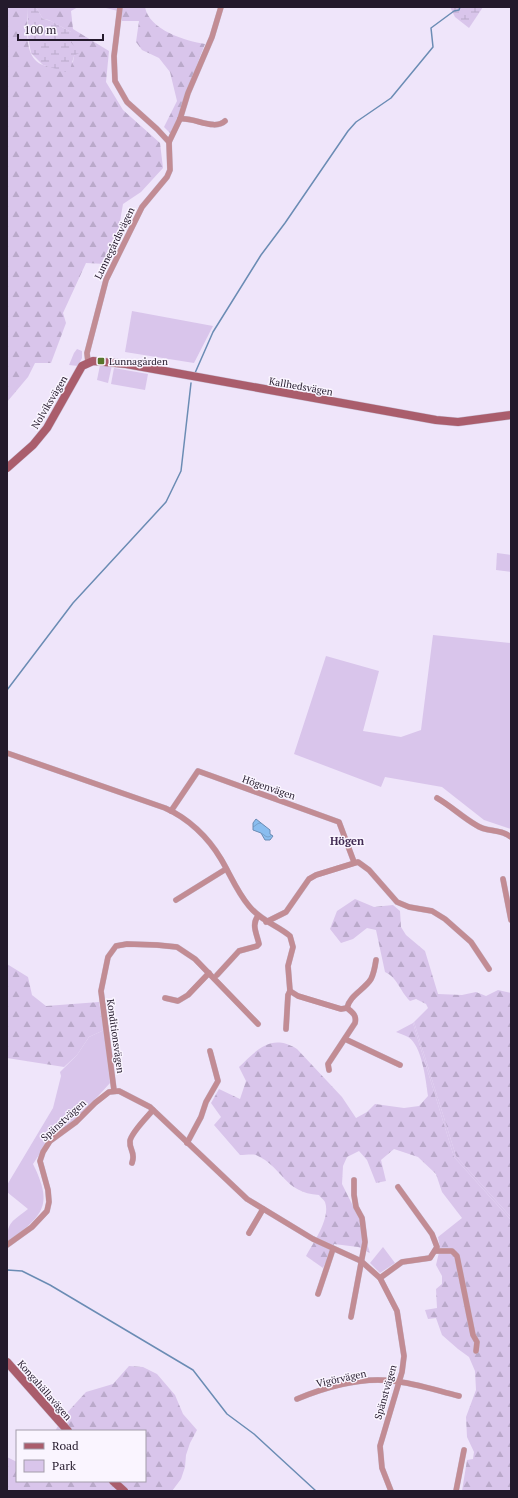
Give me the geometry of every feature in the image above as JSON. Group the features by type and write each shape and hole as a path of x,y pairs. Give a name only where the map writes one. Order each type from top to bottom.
{"street":[{"path":"120,7 114,56 115,81 127,102 169,142"},
{"name":"Lunnegårdsvägen","path":"88,362 87,353 106,280 142,207 167,177 170,170 169,142 180,119 188,93 212,37 221,7"},
{"path":"180,119 188,118 215,125 225,121"},
{"name":"Kallhedsvägen","path":"88,362 108,361 436,420 458,422 511,415"},
{"name":"Nolviksvägen","path":"7,468 33,445 47,428 76,375 82,366 88,362"},
{"path":"7,753 171,811 201,834 214,848 239,893 258,916 290,936 293,943 293,949 288,959 290,991 288,995 286,1029"},
{"name":"Högenvägen","path":"171,811 198,771 339,822 354,862"},
{"path":"437,798 458,811 476,826 483,829 499,831 511,837"},
{"path":"266,922 286,912 309,879 316,875 354,862 363,864 370,870 397,902 409,907 432,911 445,919 471,942 489,969"},
{"path":"176,900 226,869"},
{"path":"503,879 511,920"},
{"path":"217,975 239,951 257,946 259,944 254,928 254,922 258,916"},
{"name":"Konditionsvägen","path":"114,1090 101,991 105,967 112,950 116,946 128,944 169,945 185,952 209,973 258,1024"},
{"path":"347,1008 349,1002 370,980 374,973 376,960"},
{"path":"165,998 178,1001 184,998 209,973"},
{"path":"290,991 298,996 341,1009 347,1008"},
{"path":"329,1070 328,1064 345,1039 356,1018 347,1008"},
{"path":"345,1039 400,1065"},
{"path":"187,1143 201,1117 206,1102 218,1081 210,1051"},
{"name":"Spänstvägen","path":"7,1245 32,1227 46,1211 49,1196 40,1161 46,1146 56,1136 76,1122 105,1094 114,1090 119,1090 153,1110 231,1185 263,1209 333,1249 361,1261 380,1278 397,1311 404,1356 399,1382 380,1446 382,1468 391,1491"},
{"path":"132,1163 134,1157 130,1142 131,1136 153,1110"},
{"path":"351,1316 364,1251 364,1232 362,1218 356,1207 354,1180"},
{"path":"380,1278 402,1262 430,1258 437,1247 432,1234 398,1187"},
{"path":"249,1233 263,1209"},
{"path":"318,1294 333,1249"},
{"path":"435,1251 452,1251 457,1256 473,1335 477,1342 476,1351"},
{"name":"Kongahällavägen","path":"7,1362 67,1430"},
{"name":"Vigörvägen","path":"297,1399 324,1390 355,1383 382,1380 399,1382 459,1396"},
{"path":"456,1491 464,1450"},
{"path":"114,1482 124,1491"}],"green space":[{"path":"7,7 28,7 27,31 29,48 32,55 36,61 43,65 59,69 73,62 74,56 78,53 71,43 71,32 49,20 43,19 36,7 78,7 71,11 73,29 109,51 106,82 123,110 160,143 163,168 141,192 123,204 118,233 106,264 86,263 63,313 66,323 51,363 35,363 28,377 7,402"},
{"path":"28,7 36,7 43,19 51,21 71,32 71,43 79,50 79,53 74,56 69,73 43,65 31,53 28,37"},
{"path":"102,7 145,7 153,22 169,33 205,44 171,134 164,127 177,101 170,72 159,58 142,50 136,42 139,21 122,21 122,12"},
{"path":"450,7 483,7 469,28 455,17"},
{"path":"132,311 213,326 194,363 125,352"},
{"path":"77,349 82,351 82,358 78,366 69,365 74,353"},
{"path":"100,365 112,365 108,383 97,380"},
{"path":"114,368 148,374 145,390 111,384"},
{"path":"497,553 511,555 511,572 496,570"},
{"path":"433,635 511,643 511,829 484,820 442,787 385,777 381,787 294,754 326,656 379,671 363,731 401,737 421,730"},
{"path":"355,899 374,907 393,905 400,911 401,927 406,935 425,951 438,994 462,995 476,992 486,996 498,990 511,993 511,1217 456,1156 414,1022 428,1008 426,1004 416,999 410,1001 396,981 385,972 376,930 367,928 353,939 341,943 330,929 337,911"},
{"path":"7,964 28,977 32,995 46,1006 99,1002 104,1030 89,1037 77,1055 64,1067 7,1058"},
{"path":"414,1022 456,1156 511,1217 511,1220 454,1157 413,1023"},
{"path":"413,1023 454,1157 511,1220 511,1491 462,1491 467,1460 473,1459 474,1452 467,1437 466,1417 476,1390 475,1371 469,1357 442,1335 436,1318 428,1319 425,1310 437,1308 436,1289 442,1284 442,1276 436,1265 440,1248 438,1237 462,1218 442,1192 436,1174 418,1157 394,1149 381,1160 386,1181 376,1183 367,1160 359,1151 347,1157 343,1166 342,1184 359,1218 370,1253 358,1247 334,1244 323,1268 306,1256 317,1237 326,1215 325,1202 319,1195 298,1190 284,1179 265,1160 256,1155 240,1155 214,1125 221,1117 211,1103 219,1089 240,1099 246,1081 239,1067 258,1050 272,1043 288,1044 297,1049 342,1097 356,1118 367,1112 375,1104 404,1108 419,1106 428,1096 420,1055 413,1041 407,1036 396,1032"},
{"path":"104,1030 110,1083 78,1118 48,1141 33,1164 40,1179 43,1191 41,1210 36,1218 7,1243 9,1226 28,1209 7,1192 7,1185 53,1108 61,1076 60,1072 77,1055 89,1037"},
{"path":"383,1247 395,1263 380,1273 370,1263"},
{"path":"129,1366 143,1367 157,1374 175,1395 183,1414 197,1430 186,1455 185,1467 181,1479 172,1491 7,1491 7,1457 16,1462 16,1482 146,1482 146,1430 56,1430 64,1416 86,1392 113,1384"}],"water":[{"path":"256,819 270,830 270,834 273,836 270,840 265,840 261,833 253,830 253,823"}],"waterway":[{"path":"195,373 213,332 261,255 285,223 348,131 356,122 391,98 433,47 431,28 454,11 459,10 460,7"},
{"path":"7,690 73,603 166,502 181,471 191,383"},
{"path":"7,1270 22,1271 50,1285 193,1370 227,1414 254,1434 316,1491"}],"place":[{"name":"Lunnagården","path":"101,361"}],"district":[{"name":"Högen","path":"347,841"}]}
